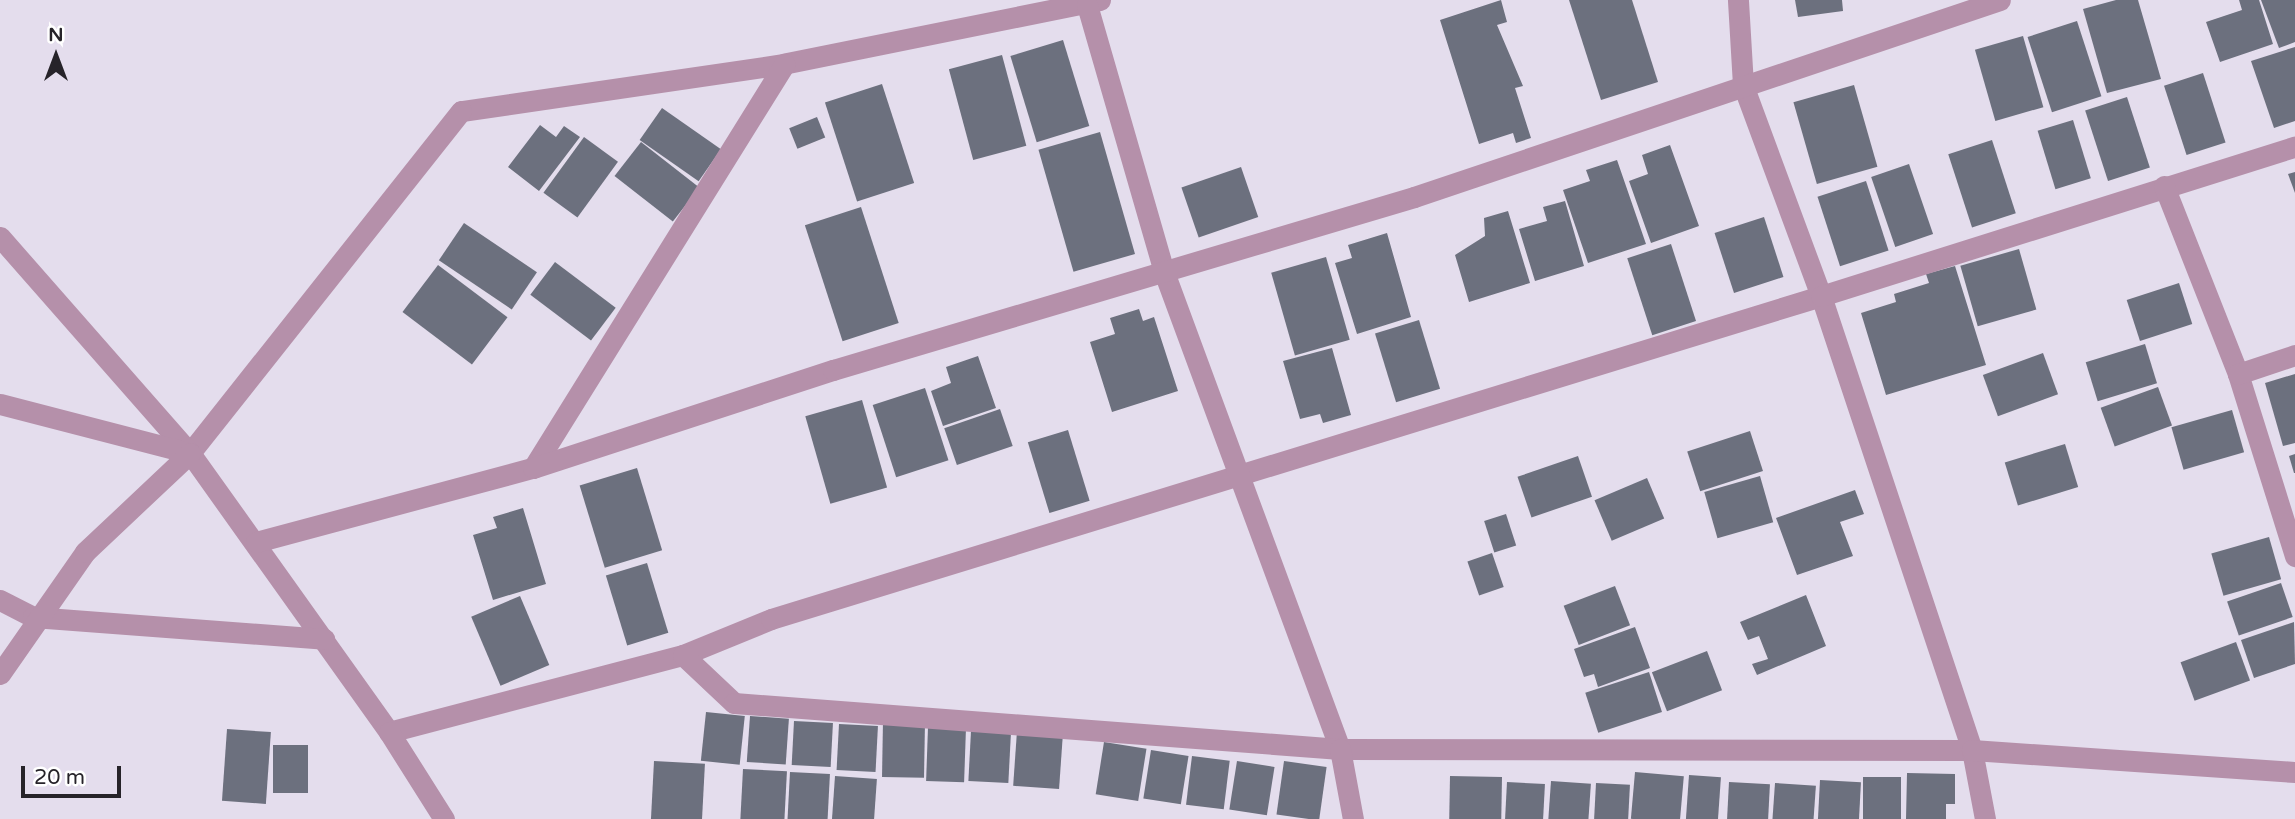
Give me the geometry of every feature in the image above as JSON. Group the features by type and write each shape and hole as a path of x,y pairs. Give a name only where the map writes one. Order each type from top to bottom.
{"street":[{"path":"1738,0 1743,85 1822,296 1972,750 1984,819"},
{"path":"256,542 533,468 1414,197 2000,0"},
{"path":"0,674 85,552 190,453 461,110 784,64 1094,3 1164,272 1242,476 1340,749 1353,819"},
{"path":"533,468 784,64"},
{"path":"389,732 683,655 771,619 1822,296 2295,146"},
{"path":"2164,186 2238,373 2295,555"},
{"path":"0,237 190,453 389,732 444,819"},
{"path":"2238,373 2295,355"},
{"path":"0,404 190,453"},
{"path":"0,600 40,617 324,639"},
{"path":"683,655 734,703 1340,749 1972,750 2295,772"}],"building":[{"path":"1501,0 1507,22 1497,25 1523,86 1515,88 1531,138 1516,143 1513,133 1479,144 1440,20"},
{"path":"1569,0 1632,0 1658,82 1601,100"},
{"path":"1795,0 1842,0 1843,11 1798,17"},
{"path":"2116,0 2138,0 2161,79 2107,93 2083,9"},
{"path":"2239,0 2259,0 2273,44 2220,62 2206,22 2242,10"},
{"path":"2261,0 2295,0 2295,42 2279,48"},
{"path":"2077,21 2101,96 2052,112 2028,37"},
{"path":"2023,36 2043,107 1995,121 1975,50"},
{"path":"1063,40 1089,126 1037,142 1010,56"},
{"path":"2295,47 2295,121 2274,128 2251,61"},
{"path":"1002,55 1026,146 973,160 949,69"},
{"path":"2203,73 2226,142 2187,155 2164,86"},
{"path":"882,84 914,183 857,201 825,103"},
{"path":"1854,85 1877,167 1817,184 1793,102"},
{"path":"2127,97 2150,167 2108,181 2085,111"},
{"path":"662,108 721,149 699,181 640,140"},
{"path":"817,117 825,137 797,149 789,128"},
{"path":"2073,120 2091,178 2055,189 2038,131"},
{"path":"540,125 556,137 564,126 580,137 539,191 508,167"},
{"path":"1100,132 1135,254 1073,272 1038,150"},
{"path":"584,137 618,162 577,218 543,193"},
{"path":"1992,140 2016,213 1972,227 1948,154"},
{"path":"641,142 699,188 673,221 615,176"},
{"path":"1670,145 1699,226 1651,243 1629,181 1648,174 1642,155"},
{"path":"1617,160 1646,244 1588,263 1563,190 1590,181 1586,170"},
{"path":"1909,164 1933,234 1895,247 1871,177"},
{"path":"1241,167 1258,217 1199,238 1181,188"},
{"path":"2295,172 2295,193 2288,174"},
{"path":"1866,181 1889,250 1840,266 1817,197"},
{"path":"1565,201 1584,266 1535,281 1519,229 1547,221 1543,207"},
{"path":"861,207 899,323 843,341 805,225"},
{"path":"1508,211 1530,283 1469,302 1455,255 1485,236 1484,218"},
{"path":"1764,217 1783,277 1734,293 1715,233"},
{"path":"464,223 537,272 512,310 439,260"},
{"path":"1387,233 1411,317 1357,334 1335,263 1352,258 1348,245"},
{"path":"1671,244 1696,321 1652,335 1627,258"},
{"path":"2019,249 2036,310 1978,326 1960,266"},
{"path":"1326,257 1350,340 1295,355 1271,273"},
{"path":"555,262 616,308 591,340 530,295"},
{"path":"438,265 507,317 472,364 402,312"},
{"path":"1955,266 1986,365 1886,395 1861,313 1896,302 1894,294 1929,283 1926,274"},
{"path":"2179,283 2192,324 2140,341 2127,300"},
{"path":"1139,309 1143,321 1154,317 1178,391 1112,412 1090,342 1115,334 1110,318"},
{"path":"1419,320 1440,389 1396,402 1375,333"},
{"path":"2145,344 2157,383 2098,401 2086,362"},
{"path":"1332,348 1351,415 1323,423 1320,414 1300,419 1283,361"},
{"path":"2043,353 2058,394 1998,416 1983,375"},
{"path":"978,356 996,408 943,426 931,391 951,383 946,367"},
{"path":"2295,374 2295,443 2283,446 2265,383"},
{"path":"2158,387 2172,426 2115,446 2101,408"},
{"path":"925,388 948,460 896,477 873,405"},
{"path":"862,400 887,487 830,504 805,416"},
{"path":"1000,409 1013,446 957,465 944,428"},
{"path":"2232,410 2244,452 2184,470 2171,427"},
{"path":"1068,430 1090,501 1049,513 1028,442"},
{"path":"1750,431 1763,471 1700,491 1687,451"},
{"path":"2065,444 2078,487 2018,505 2005,462"},
{"path":"2295,454 2295,473 2294,473 2289,456"},
{"path":"1578,456 1592,497 1531,517 1517,477"},
{"path":"637,468 662,550 605,568 580,486"},
{"path":"1760,476 1773,522 1717,538 1704,492"},
{"path":"1647,478 1664,519 1612,541 1595,500"},
{"path":"1855,490 1864,514 1840,522 1853,556 1797,575 1776,518"},
{"path":"523,508 546,584 493,600 473,535 497,528 493,517"},
{"path":"1506,514 1516,545 1494,552 1484,521"},
{"path":"2269,537 2281,579 2223,596 2211,554"},
{"path":"1492,553 1504,587 1479,596 1467,561"},
{"path":"647,563 668,633 627,645 606,576"},
{"path":"2281,583 2293,617 2239,636 2227,602"},
{"path":"1615,586 1630,625 1579,645 1564,606"},
{"path":"1806,595 1826,646 1757,675 1752,664 1768,659 1759,636 1748,640 1740,622"},
{"path":"520,596 549,665 501,686 471,617"},
{"path":"2294,622 2295,664 2254,678 2241,640"},
{"path":"1635,627 1650,668 1598,687 1594,674 1584,677 1574,649"},
{"path":"2236,642 2250,681 2195,701 2181,662"},
{"path":"1707,651 1722,690 1667,711 1652,672"},
{"path":"1649,672 1662,712 1598,733 1585,693"},
{"path":"706,712 745,716 740,765 701,761"},
{"path":"750,716 789,719 786,765 747,762"},
{"path":"794,721 833,723 831,767 792,765"},
{"path":"883,721 925,722 924,778 882,777"},
{"path":"839,724 878,726 876,772 837,770"},
{"path":"928,727 966,728 964,782 926,781"},
{"path":"227,729 271,732 266,804 222,801"},
{"path":"971,731 1011,733 1008,783 968,781"},
{"path":"1017,731 1063,734 1059,789 1013,786"},
{"path":"1104,742 1146,749 1138,801 1096,794"},
{"path":"273,745 308,745 308,793 273,793"},
{"path":"1151,750 1189,756 1181,804 1143,798"},
{"path":"1192,756 1230,761 1224,809 1186,805"},
{"path":"654,761 705,764 702,819 651,819"},
{"path":"1237,761 1275,767 1267,815 1229,809"},
{"path":"1284,761 1327,767 1319,819 1276,814"},
{"path":"743,769 787,771 784,819 740,819"},
{"path":"790,772 830,774 828,819 788,819"},
{"path":"1635,772 1684,776 1680,819 1631,819"},
{"path":"1907,773 1955,774 1955,804 1946,804 1946,819 1906,819"},
{"path":"1689,775 1721,777 1718,819 1686,819"},
{"path":"835,776 877,779 874,819 832,819"},
{"path":"1450,776 1502,777 1501,819 1449,819"},
{"path":"1863,777 1901,777 1901,819 1863,819"},
{"path":"1820,780 1861,782 1859,819 1818,819"},
{"path":"1551,781 1591,784 1588,819 1548,819"},
{"path":"1507,782 1545,784 1543,819 1505,819"},
{"path":"1729,782 1770,784 1768,819 1727,819"},
{"path":"1596,783 1630,785 1628,819 1594,819"},
{"path":"1775,783 1816,786 1814,819 1772,819"}]}
